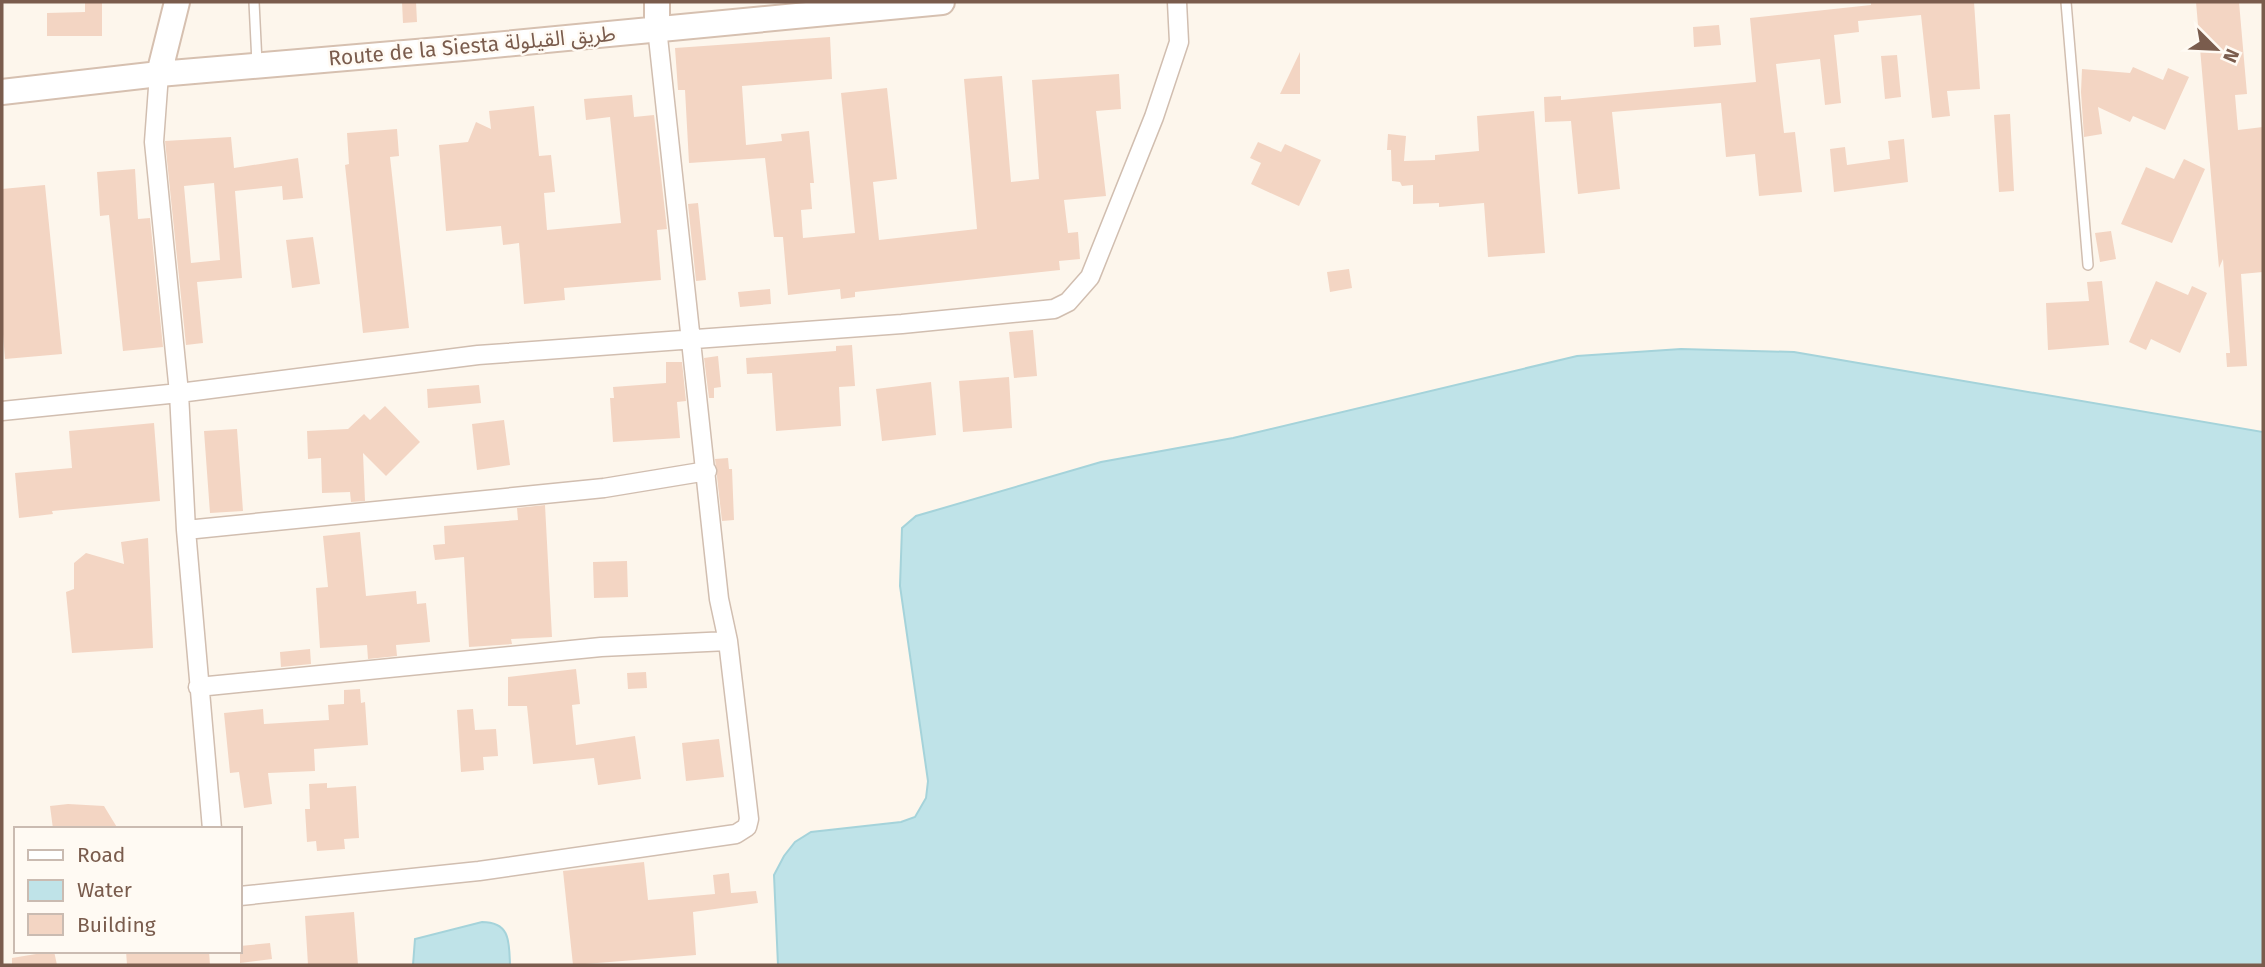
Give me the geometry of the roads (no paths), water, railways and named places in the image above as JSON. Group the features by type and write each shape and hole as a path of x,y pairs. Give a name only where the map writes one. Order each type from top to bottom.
{"main road":[{"path":"159,74 177,2"},
{"path":"657,2 657,28"},
{"name":"Route de la Siesta طريق القيلولة","path":"2,92 159,74 942,2"}],"street":[{"path":"2,411 179,393 478,355 1039,312 1068,302 1090,276 1173,66 1179,42 1177,2"},
{"path":"242,896 480,871 741,831 749,819 728,641 719,599 657,28"},
{"path":"159,74 155,142 179,393 186,530 212,827"},
{"path":"186,530 604,488 707,471"},
{"path":"198,687 601,647 728,641"}],"lane":[{"path":"254,2 257,65"},
{"path":"2066,2 2088,265"}],"water":[{"path":"1681,349 1794,352 2263,432 2263,965 778,965 774,875 795,842 811,832 901,822 915,817 926,798 928,781 900,586 902,528 916,516 1101,462 1233,438 1577,356"},
{"path":"482,922 491,923 503,930 508,942 510,965 413,965 415,939"}]}
